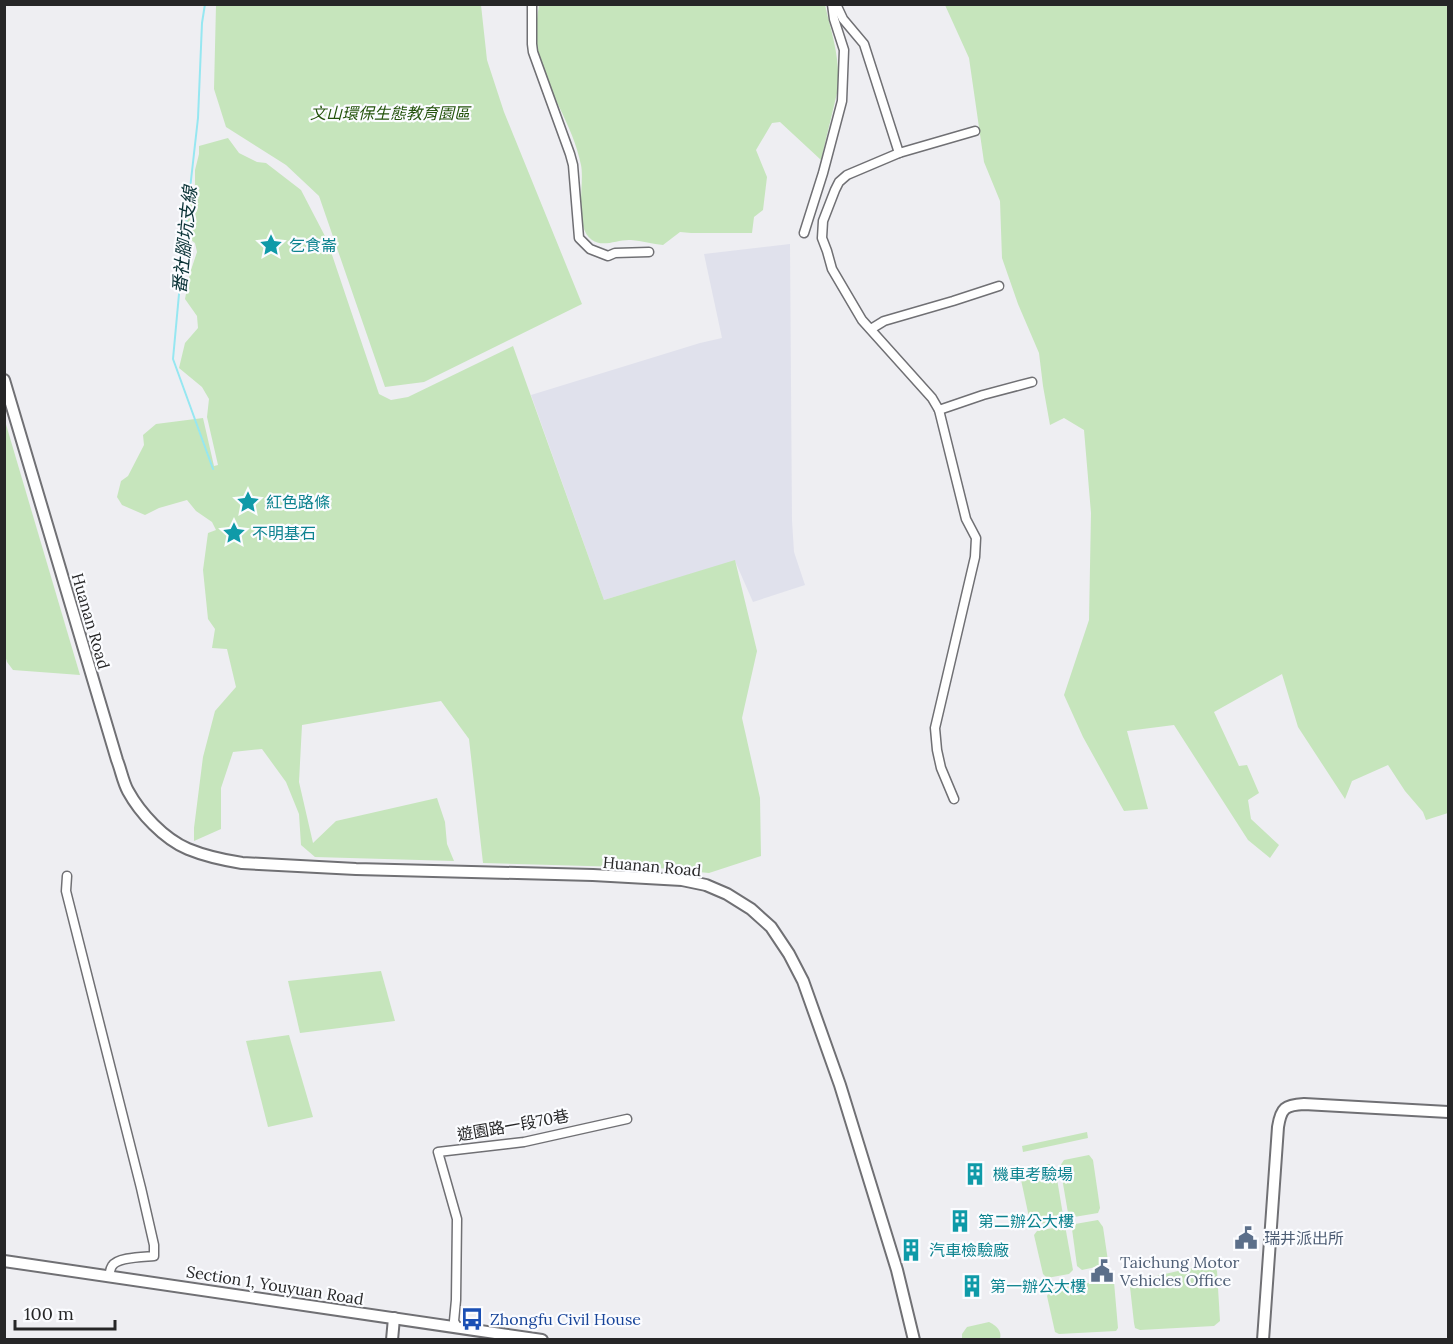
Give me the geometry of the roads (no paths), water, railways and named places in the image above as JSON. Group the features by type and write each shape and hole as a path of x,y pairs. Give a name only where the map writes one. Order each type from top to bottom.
{"street":[{"path":"532,4 533,52 573,165 579,238 590,249 608,256 615,253 650,252"},
{"path":"804,233 842,101 844,50 834,19 832,4"},
{"path":"836,4 843,20 864,44 899,153"},
{"path":"954,799 941,768 935,728 975,557 976,538 966,519 939,410 932,398 871,328 862,321 832,269 822,238 823,221 835,190 839,182 847,175 899,153 975,130"},
{"path":"871,328 884,321 999,286"},
{"name":"Huanan Road","path":"4,380 106,726 128,790 144,814 165,834 186,848 223,860 242,863 682,880 706,885 752,909 771,927 803,981 843,1096 897,1270 914,1340"},
{"path":"939,410 1032,382"},
{"path":"67,876 66,891 154,1245 154,1256 118,1261 112,1265 109,1276"},
{"path":"1263,1340 1278,1127 1283,1110 1291,1105 1304,1104 1449,1112"},
{"name":"遊園路一段70巷","path":"457,1327 454,1321 457,1219 438,1152 524,1142 627,1119"},
{"name":"Section 1, Youyuan Road","path":"4,1261 542,1340"},
{"path":"392,1340 394,1318"}],"waterway":[{"name":"番社腳坑支線","path":"205,4 202,23 198,118 173,359 213,469"}],"place":[{"name":"乞食崙","path":"271,245"},
{"name":"紅色路條","path":"248,502"},
{"name":"不明基石","path":"234,533"},
{"name":"機車考驗場","path":"975,1174"},
{"name":"第二辦公大樓","path":"960,1221"},
{"name":"瑞井派出所","path":"1246,1238"},
{"name":"汽車檢驗廠","path":"911,1250"},
{"name":"Taichung Motor Vehicles Office","path":"1102,1271"},
{"name":"第一辦公大樓","path":"972,1286"},
{"name":"Zhongfu Civil House","path":"472,1319"}],"park label":[{"name":"文山環保生態教育園區","path":"390,113"}]}
